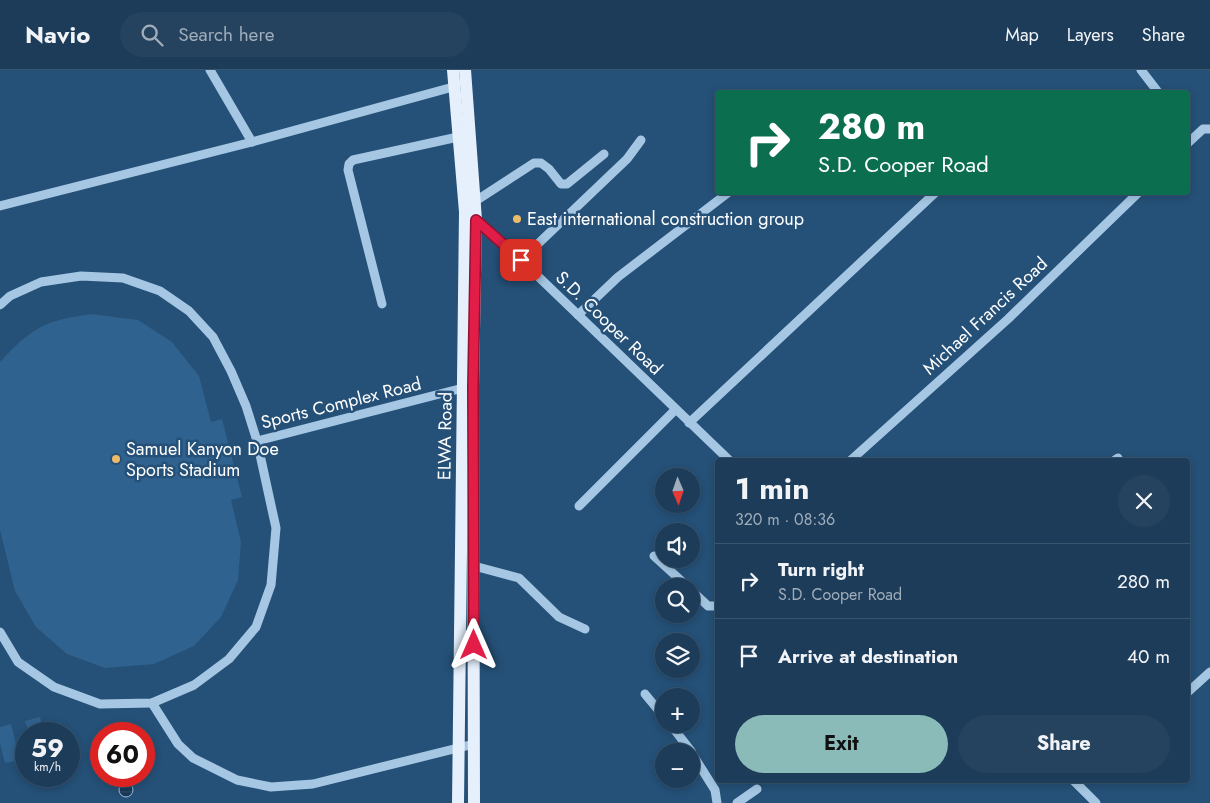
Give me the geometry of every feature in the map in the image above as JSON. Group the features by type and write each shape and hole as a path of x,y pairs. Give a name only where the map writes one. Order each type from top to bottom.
{"main road":[{"name":"ELWA Road","path":"453,70 465,212 458,803"},
{"name":"ELWA Road","path":"465,70 476,220 474,803"}],"street":[{"path":"210,70 252,142"},
{"path":"1141,70 1156,90"},
{"path":"0,206 252,142 453,87"},
{"path":"1190,136 1203,129 1210,129"},
{"path":"382,304 348,170 349,164 353,160 458,137"},
{"path":"521,260 626,159 640,140"},
{"path":"474,202 534,163 541,162 561,184 567,184 604,154"},
{"path":"578,315 618,277 725,195"},
{"path":"689,423 933,195"},
{"name":"Michael Francis Road","path":"853,458 1008,319 1136,195"},
{"name":"S.D. Cooper Road","path":"465,212 521,260 726,458"},
{"path":"0,305 10,296 41,282 81,276 123,278 160,291 189,311 213,337 231,371 246,406 257,441 276,528 271,585 256,627 229,659 194,685 152,703 100,704 54,688 18,662 0,632"},
{"name":"Sports Complex Road","path":"257,441 463,388"},
{"path":"579,506 675,410"},
{"path":"654,556 678,578"},
{"path":"474,566 519,578 559,617 585,629"},
{"path":"700,598 708,606 715,608"},
{"path":"1190,690 1210,672"},
{"path":"645,694 655,706"},
{"path":"152,703 178,744 193,758 237,780 271,787 313,784 474,744"},
{"path":"700,766 715,790 717,803"},
{"path":"1075,783 1086,799 1096,803"},
{"path":"737,803 757,789"}],"shaded area":[{"name":"Samuel Kanyon Doe Sports Stadium","path":"91,314 138,320 172,342 199,376 211,422 222,419 242,497 231,500 241,542 238,580 221,617 194,646 154,664 105,668 67,654 36,627 15,591 0,530 0,362 21,341 40,328 62,319"},
{"path":"40,717 41,722 25,722"},
{"path":"11,724 15,740 15,761 5,763 0,743 0,727"},
{"path":"119,787 133,787 133,793 129,797 123,797 119,793"}],"place":[{"name":"East international construction group","path":"517,219"},
{"name":"Samuel Kanyon Doe Sports Stadium","path":"116,459"}],"route":[{"path":"474,645 473,387 476,220 521,260"}]}
